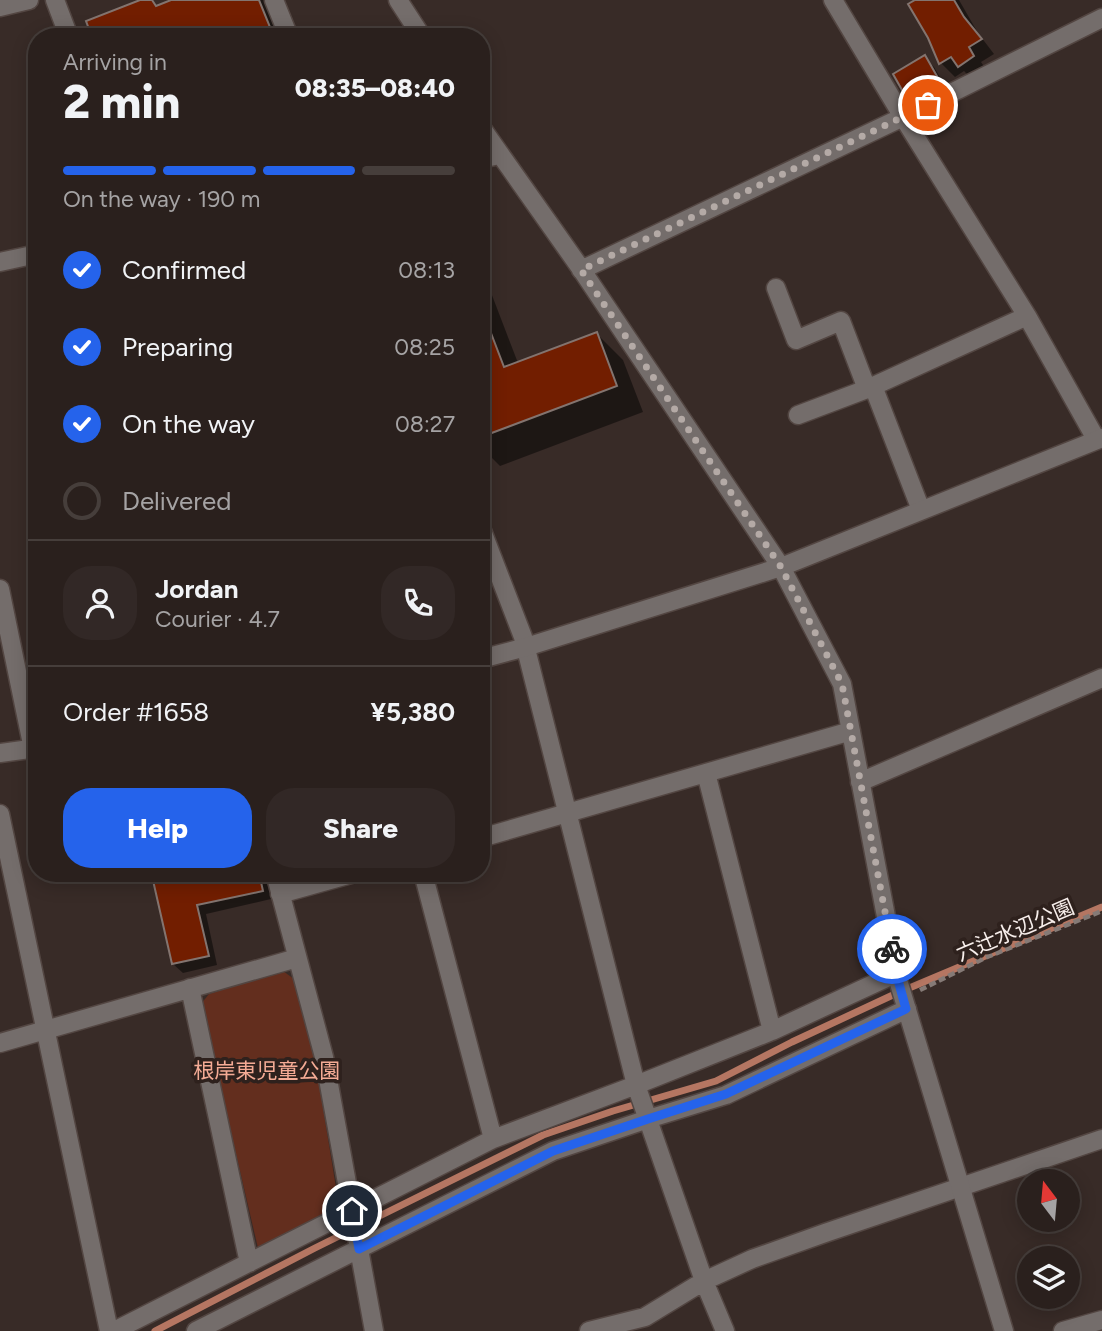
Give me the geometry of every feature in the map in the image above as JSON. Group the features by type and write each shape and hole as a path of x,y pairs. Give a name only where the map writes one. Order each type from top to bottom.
{"street":[{"path":"0,7 29,0"},
{"path":"55,0 66,28"},
{"path":"274,0 285,28"},
{"path":"416,28 401,4 420,0"},
{"path":"490,657 781,567 1099,438 833,0"},
{"path":"581,270 903,117 1102,18"},
{"path":"490,141 581,270 781,567 842,684 897,976 1004,1331"},
{"path":"490,157 499,155"},
{"path":"0,262 28,256"},
{"path":"776,288 796,340 841,321 921,510"},
{"path":"798,415 870,388 1027,316"},
{"path":"490,552 526,647 642,1104 724,1331"},
{"path":"0,589 28,716"},
{"path":"860,782 1102,678"},
{"path":"490,835 851,730"},
{"path":"0,753 28,749"},
{"path":"706,773 772,1031"},
{"path":"0,814 112,1331 249,1263 356,1231 553,1151 772,1031 897,976"},
{"path":"277,882 324,1057 374,1331"},
{"path":"280,894 323,882"},
{"path":"426,882 492,1139"},
{"path":"0,1043 297,958"},
{"path":"190,988 249,1263"},
{"path":"196,1331 231,1313 492,1139 642,1104 726,1094 905,1003"},
{"path":"589,1331 645,1317 704,1281 752,1259 1102,1139"},
{"path":"231,1313 236,1331"},
{"path":"1063,1331 1102,1320"}],"path":[{"name":"六辻水辺公園","path":"905,1003 914,992 987,957 1102,911"}],"green space":[{"name":"根岸東児童公園","path":"283,971 294,979 316,1065 339,1206 258,1248 201,1004 209,994"}],"building":[{"path":"140,0 152,0 156,6 171,0 259,0 270,28 89,28 86,21"},
{"path":"915,0 954,0 982,39 969,47 974,56 958,67 951,57 939,64 928,38 908,4"},
{"path":"925,55 938,78 906,97 893,74"},
{"path":"490,330 504,367 597,332 617,386 490,434"},
{"path":"153,882 261,882 263,891 197,905 209,956 172,964"}],"waterway":[{"path":"155,1331 543,1135 716,1081 895,994 1102,907"}],"way so far":[{"path":"892,949 842,684 781,567 581,270 928,105"}],"route":[{"path":"352,1211 359,1249 553,1151 726,1094 906,1009 892,949"}]}
